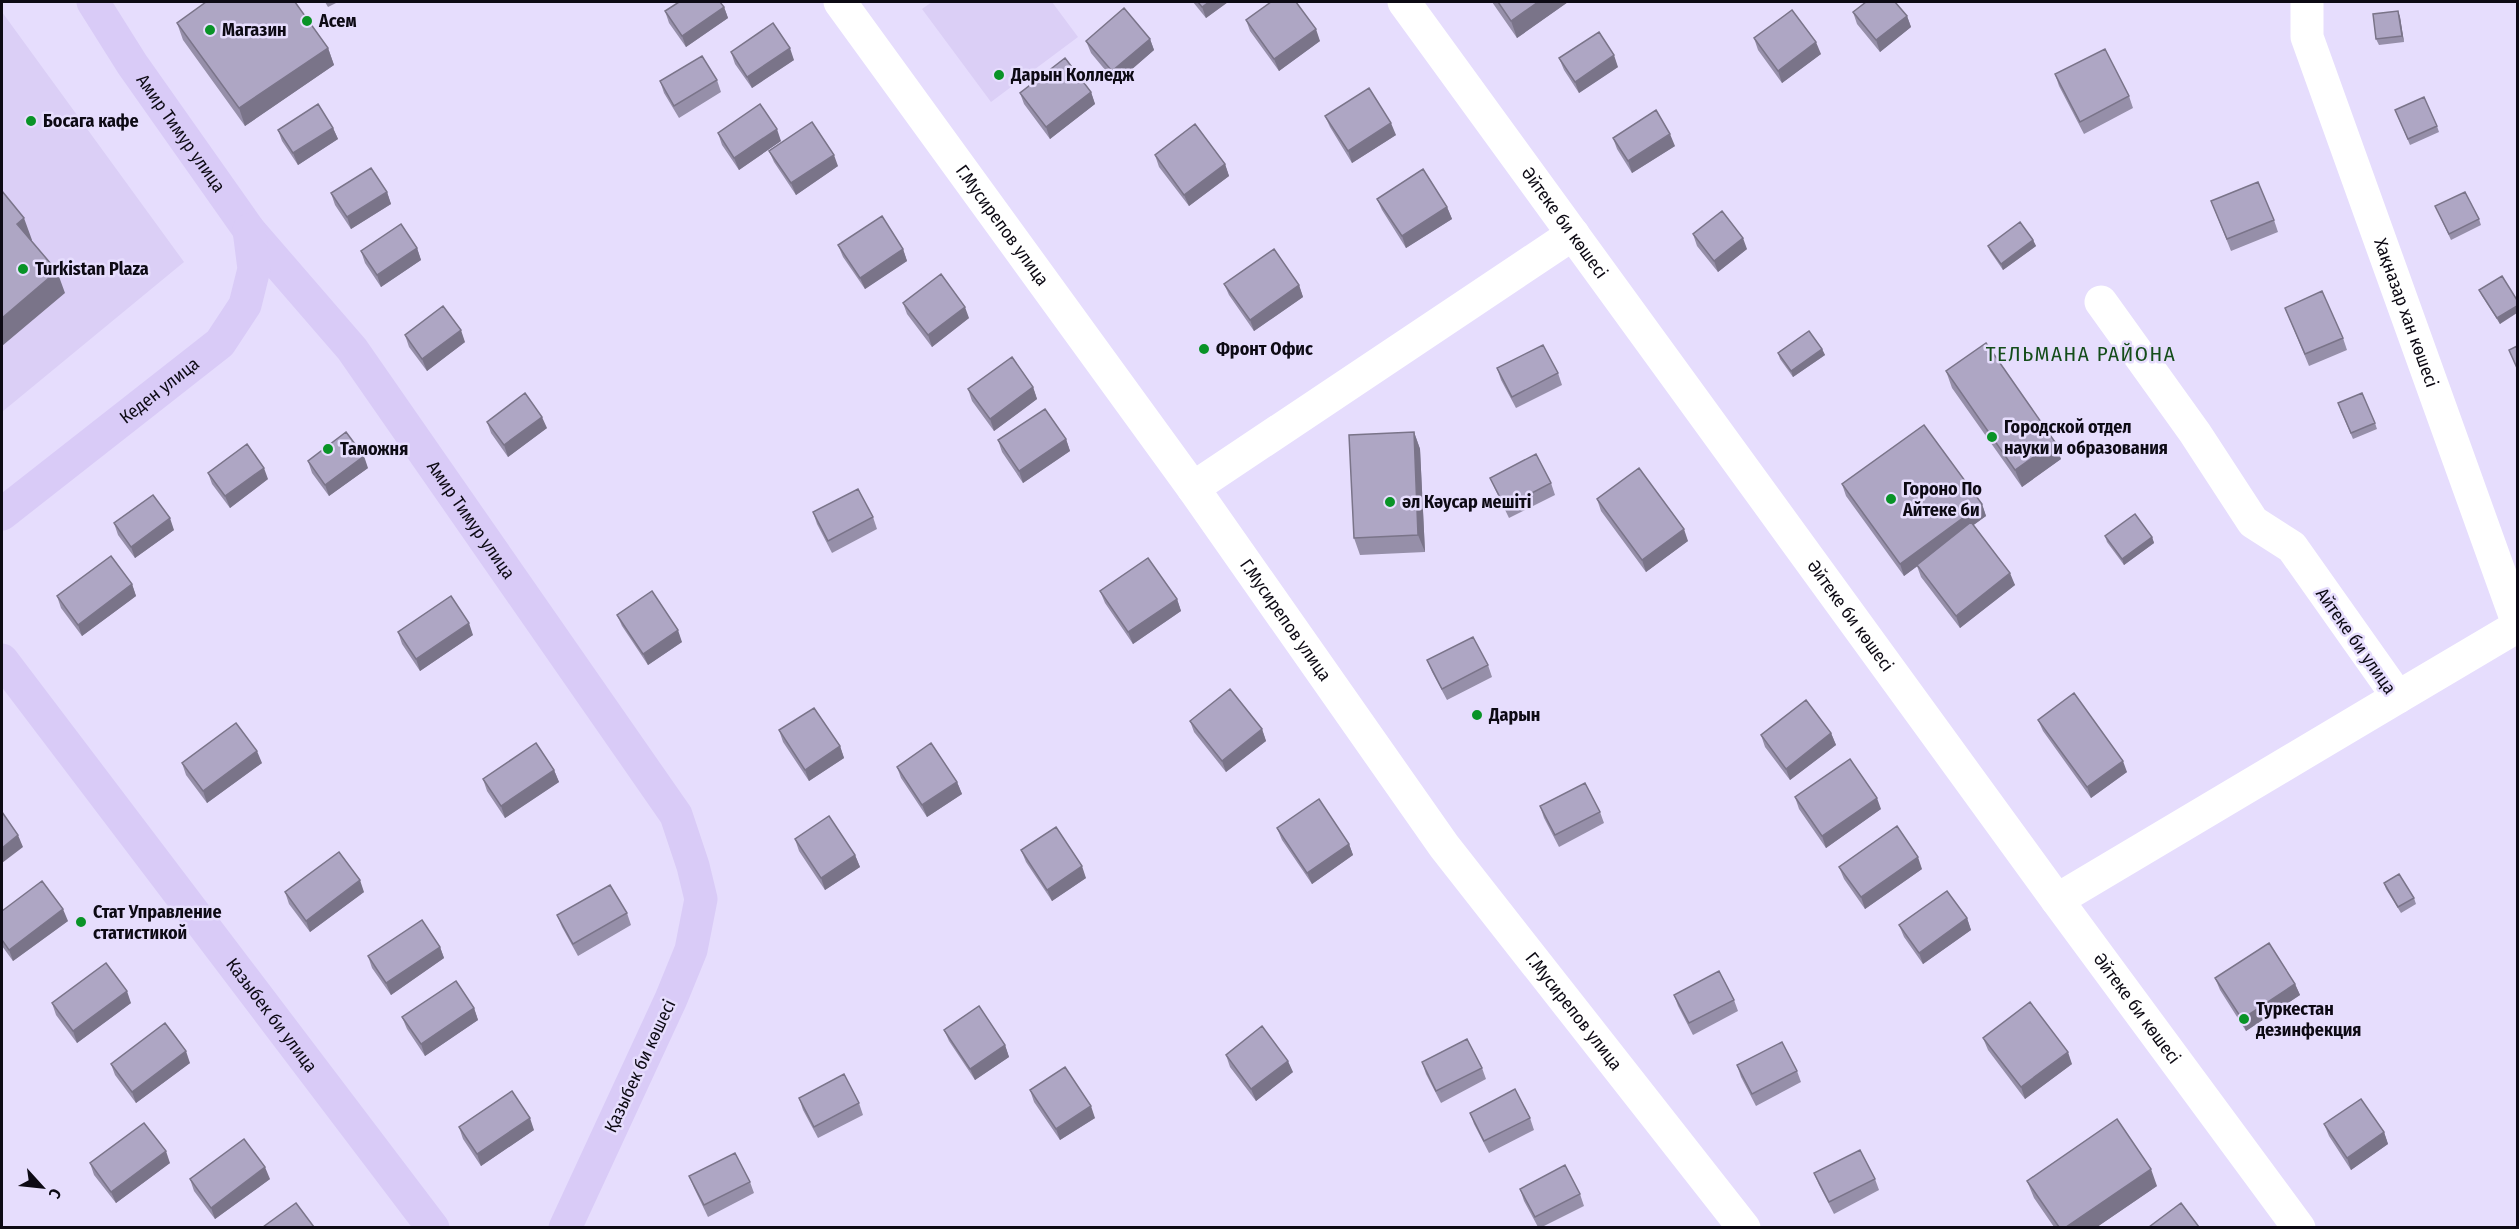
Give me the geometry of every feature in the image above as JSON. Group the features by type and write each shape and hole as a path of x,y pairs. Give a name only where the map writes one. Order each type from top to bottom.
{"main road":[{"name":"Амир Тимур улица","path":"105,6 132,64 249,230 352,349 676,815 701,899"},
{"name":"Кеден улица","path":"2,514 220,343 245,305 254,269 249,230"},
{"name":"Казыбек би улица","path":"2,660 433,1227"},
{"name":"Қазыбек би көшесі","path":"565,1227 672,999 691,950 701,899"}],"street":[{"name":"Г.Мусирепов улица","path":"840,2 1193,488 1444,846 1744,1227"},
{"name":"Әйтеке би көшесі","path":"1404,2 2057,900 2299,1227"},
{"name":"Хақназар хан көшесі","path":"2307,2 2307,37 2517,625"},
{"path":"1193,488 1573,234"},
{"name":"Айтеке би улица","path":"2057,900 2398,697 2292,547 2253,522 2195,432 2101,302"},
{"path":"2398,697 2517,625"}],"shaded area":[{"name":"Дарын Колледж","path":"932,2 1052,2 1078,37 991,102 922,9"},
{"path":"2,12 184,262 2,412"}],"building":[{"path":"206,2 295,2 328,48 239,108 177,23"},
{"path":"679,2 720,2 724,7 682,36 665,11"},
{"path":"1198,2 1209,2 1202,7"},
{"path":"1271,2 1296,2 1316,29 1274,59 1246,20"},
{"path":"1498,2 1538,2 1511,21"},
{"path":"1866,2 1895,2 1907,16 1876,40 1853,12"},
{"path":"1124,8 1150,39 1112,71 1086,41"},
{"path":"1792,10 1816,42 1778,71 1754,38"},
{"path":"2398,11 2402,36 2376,39 2373,14"},
{"path":"773,23 790,48 747,77 731,52"},
{"path":"1599,32 1614,55 1575,82 1559,58"},
{"path":"2105,49 2129,96 2080,122 2055,74"},
{"path":"702,56 717,80 674,106 660,81"},
{"path":"1065,58 1091,92 1046,127 1020,93"},
{"path":"1369,88 1391,123 1348,151 1325,116"},
{"path":"2424,97 2437,126 2408,139 2395,110"},
{"path":"318,104 333,128 293,153 278,130"},
{"path":"760,104 777,129 734,158 718,133"},
{"path":"1656,110 1670,134 1628,161 1613,138"},
{"path":"812,122 834,155 791,183 769,151"},
{"path":"1195,124 1225,164 1184,195 1155,155"},
{"path":"371,168 387,192 347,217 331,193"},
{"path":"1423,169 1447,207 1402,236 1377,199"},
{"path":"2258,182 2274,220 2227,239 2211,201"},
{"name":"Turkistan Plaza","path":"2,191 24,218 17,224 57,271 2,318"},
{"path":"2465,192 2479,219 2449,234 2435,206"},
{"path":"1722,211 1743,238 1714,261 1693,234"},
{"path":"882,216 903,249 860,278 838,245"},
{"path":"2020,222 2033,240 2001,264 1988,246"},
{"path":"401,224 417,248 377,275 361,251"},
{"path":"1274,249 1299,285 1250,320 1224,284"},
{"path":"941,274 965,307 928,335 903,303"},
{"path":"2502,276 2517,300 2517,306 2497,318 2479,290"},
{"path":"2322,291 2343,338 2305,354 2285,308"},
{"path":"443,306 461,330 422,359 405,335"},
{"path":"1809,331 1822,349 1791,371 1778,353"},
{"path":"1986,343 2055,442 2015,470 1946,371"},
{"path":"1543,345 1558,373 1512,397 1497,368"},
{"path":"2517,346 2517,368 2509,350"},
{"path":"1012,357 1033,387 990,419 968,389"},
{"path":"525,393 542,417 504,445 487,422"},
{"path":"2362,393 2375,423 2351,433 2338,403"},
{"path":"1045,409 1066,439 1019,471 998,440"},
{"path":"1924,425 1982,504 1900,564 1842,484"},
{"path":"346,432 364,456 325,485 308,461"},
{"name":"әл Кәусар мешіті","path":"1414,432 1418,535 1354,538 1349,435"},
{"path":"247,444 264,468 225,496 208,473"},
{"path":"1536,454 1551,483 1505,507 1490,478"},
{"path":"1639,468 1684,529 1642,560 1597,499"},
{"path":"858,489 873,517 828,541 813,512"},
{"path":"153,495 170,518 131,547 114,523"},
{"path":"2135,514 2152,537 2122,559 2105,536"},
{"path":"1971,522 2010,573 1956,616 1917,565"},
{"path":"111,556 132,584 78,625 57,596"},
{"path":"1148,558 1177,599 1128,632 1100,591"},
{"path":"652,591 678,630 643,654 617,615"},
{"path":"451,596 469,623 416,659 398,632"},
{"path":"1473,637 1488,665 1442,689 1427,660"},
{"path":"1230,689 1262,729 1222,761 1190,721"},
{"path":"2074,693 2123,761 2087,787 2038,720"},
{"path":"1806,700 1831,733 1786,769 1761,735"},
{"path":"814,708 840,746 805,770 779,730"},
{"path":"236,723 257,751 203,791 182,763"},
{"path":"536,743 554,770 501,806 483,779"},
{"path":"931,743 957,782 922,805 897,767"},
{"path":"1850,759 1877,798 1822,836 1795,797"},
{"path":"1585,783 1600,812 1555,835 1540,806"},
{"path":"1319,799 1349,844 1307,873 1277,828"},
{"path":"2,812 18,835 2,848"},
{"path":"829,816 855,855 821,878 795,839"},
{"path":"1897,826 1918,857 1861,897 1839,867"},
{"path":"1056,827 1082,866 1047,890 1021,850"},
{"path":"339,852 360,880 306,921 285,892"},
{"path":"2399,874 2414,898 2398,907 2384,883"},
{"path":"42,881 63,909 9,950 2,940 2,911"},
{"path":"610,885 627,913 573,944 557,915"},
{"path":"1947,891 1967,918 1919,953 1899,925"},
{"path":"422,920 440,947 386,983 368,956"},
{"path":"2269,943 2295,984 2242,1019 2215,978"},
{"path":"106,963 127,991 73,1031 52,1003"},
{"path":"1719,971 1734,1000 1689,1023 1674,995"},
{"path":"456,981 474,1008 421,1044 402,1017"},
{"path":"2030,1002 2068,1052 2021,1087 1983,1038"},
{"path":"979,1006 1005,1045 970,1069 944,1030"},
{"path":"165,1023 186,1051 132,1092 111,1064"},
{"path":"1262,1026 1288,1061 1251,1089 1226,1055"},
{"path":"1467,1039 1482,1068 1436,1091 1422,1062"},
{"path":"1782,1042 1797,1071 1752,1094 1737,1065"},
{"path":"1065,1067 1091,1106 1056,1129 1030,1090"},
{"path":"844,1074 859,1103 814,1127 799,1098"},
{"path":"1515,1089 1530,1118 1484,1141 1470,1113"},
{"path":"512,1091 530,1118 477,1154 459,1127"},
{"path":"2361,1099 2384,1132 2347,1158 2324,1124"},
{"path":"2117,1119 2151,1169 2066,1227 2059,1227 2027,1181"},
{"path":"144,1123 166,1151 111,1192 90,1163"},
{"path":"244,1139 265,1167 211,1208 190,1179"},
{"path":"1860,1150 1875,1179 1829,1202 1814,1173"},
{"path":"735,1153 750,1182 704,1205 689,1176"},
{"path":"1565,1165 1580,1194 1535,1217 1520,1189"},
{"path":"296,1203 314,1227 263,1227"},
{"path":"2181,1203 2199,1227 2149,1227"}],"place":[{"name":"Асем","path":"307,21"},
{"name":"Магазин","path":"210,30"},
{"name":"Дарын Колледж","path":"999,75"},
{"name":"Босага кафе","path":"31,121"},
{"name":"Turkistan Plaza","path":"23,269"},
{"name":"Фронт Офис","path":"1204,349"},
{"name":"Городской отдел науки и образования","path":"1992,437"},
{"name":"Таможня","path":"328,449"},
{"name":"Гороно По Айтеке би","path":"1891,499"},
{"name":"әл Кәусар мешіті","path":"1390,502"},
{"name":"Дарын","path":"1477,715"},
{"name":"Стат Управление статистикой","path":"81,922"},
{"name":"Туркестан дезинфекция","path":"2244,1019"}],"district":[{"name":"ТЕЛЬМАНА РАЙОНА","path":"2081,354"}]}
